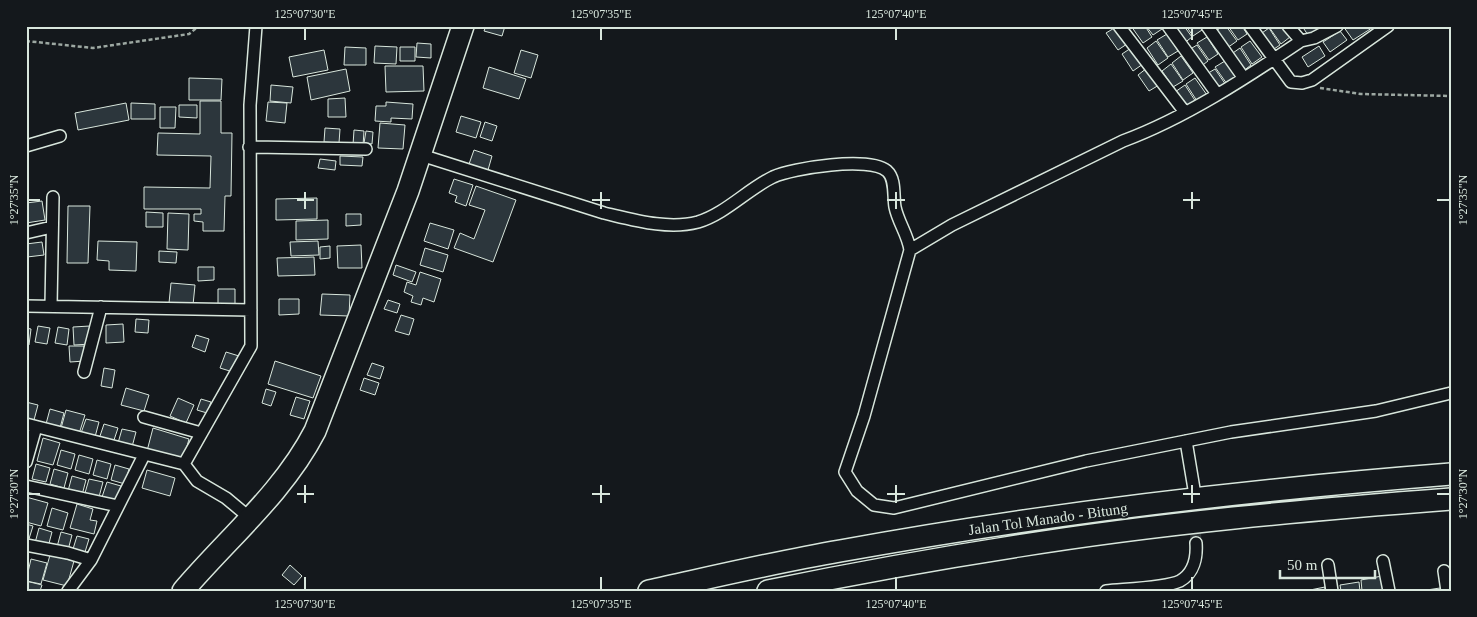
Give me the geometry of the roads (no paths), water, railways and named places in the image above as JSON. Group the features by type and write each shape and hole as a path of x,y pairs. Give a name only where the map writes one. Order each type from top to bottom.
{"highway":[{"path":"183,591 250,518 300,456 320,420 422,154 463,26"},
{"name":"Jalan Tol Manado - Bitung","path":"649,591 839,551 1016,522 1334,484 1451,474"},
{"name":"Jalan Tol Manado - Bitung","path":"768,591 1018,546 1178,524 1346,507 1451,499"}],"street":[{"path":"184,464 249,352 252,340 249,147 256,26"},
{"path":"1119,26 1184,112"},
{"path":"1168,26 1216,94"},
{"path":"1207,26 1243,77"},
{"path":"1250,26 1291,82 1302,83 1312,80 1388,26"},
{"path":"1288,26 1301,41"},
{"path":"910,250 952,225 1123,141 1146,132 1216,94 1301,41 1314,38 1336,26"},
{"path":"26,146 60,136"},
{"path":"249,147 366,149"},
{"path":"422,154 604,213 634,220 674,225 698,222 720,211 772,178 788,172 818,167 867,164 887,171 892,176 897,217 909,242 910,250 864,416 845,472 857,491 874,505 894,508 1086,461 1186,440 1376,411 1451,393"},
{"path":"51,306 53,197"},
{"path":"26,233 52,227"},
{"path":"26,306 251,310"},
{"path":"84,372 101,307"},
{"path":"144,417 201,433"},
{"path":"26,462 31,426 184,464 197,481 226,498 250,518"},
{"path":"1186,440 1194,489"},
{"path":"68,591 91,560 144,455"},
{"path":"26,486 118,506"},
{"path":"1106,591 1155,586 1181,580 1190,571 1197,557 1196,543"},
{"path":"26,545 68,553 91,560"},
{"path":"1383,561 1389,591"},
{"path":"1328,565 1332,591"},
{"path":"1444,571 1447,591"}],"tunnel":[{"path":"1194,495 1196,543"}]}
